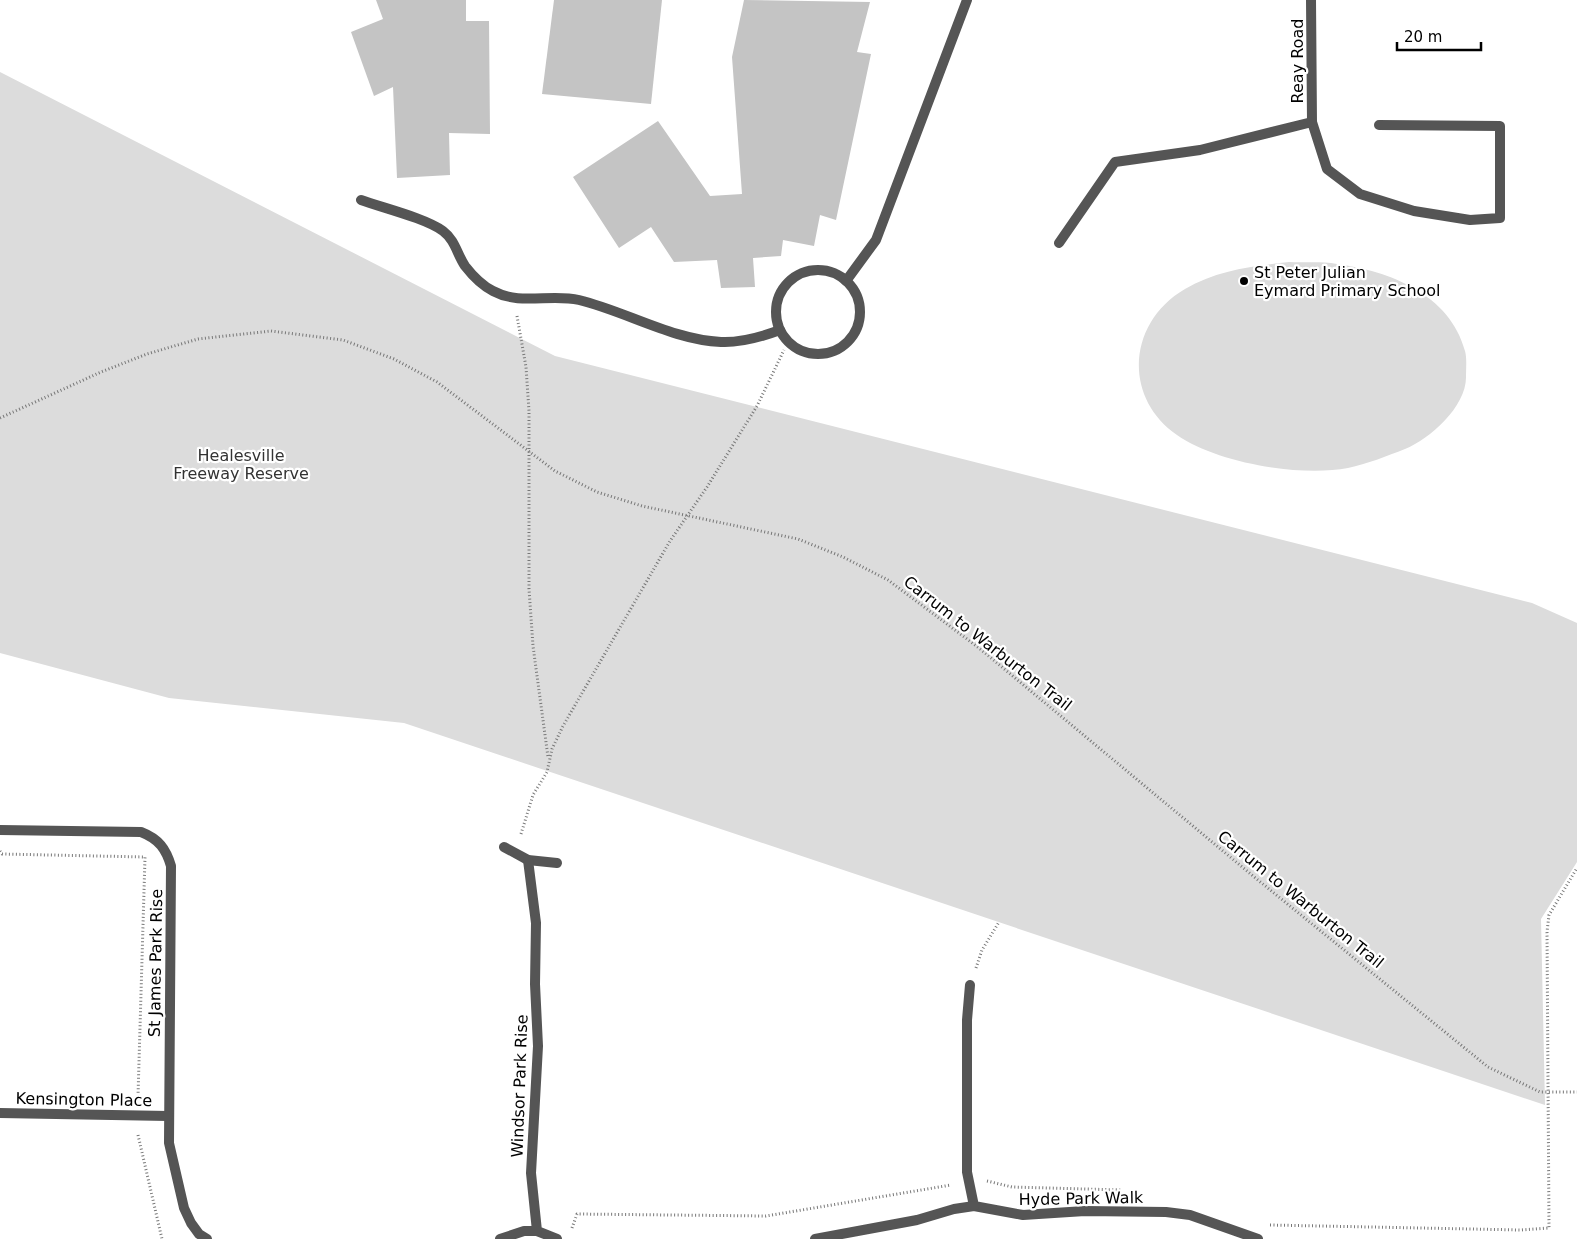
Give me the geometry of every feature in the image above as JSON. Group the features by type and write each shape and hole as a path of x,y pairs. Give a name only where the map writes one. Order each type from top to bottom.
{"street":[{"path":"846,281 876,240 967,0"},
{"name":"Reay Road","path":"1311,0 1312,122 1327,169 1360,194 1414,211 1470,220 1500,218 1500,126 1379,125"},
{"path":"1059,243 1115,162 1200,150 1312,122"},
{"path":"361,200 443,231 454,243 465,265 478,281 492,291 513,298 577,299 690,336 720,342 758,338 780,330"},
{"path":"822,270 835,274 846,281 854,292 859,304 859,318 855,331 848,342 837,350 824,354 811,354 798,350 788,342 780,330 776,318 776,305 788,283 798,275 822,270"},
{"name":"St James Park Rise","path":"0,830 141,832 151,836 167,851 171,866 169,1143 184,1208 199,1234 207,1239"},
{"path":"504,847 528,860 557,863"},
{"name":"Windsor Park Rise","path":"528,860 536,923 535,984 538,1046 531,1173 537,1231"},
{"path":"815,1239 917,1220 954,1208 974,1206 968,1182 967,1040 970,985"},
{"name":"Kensington Place","path":"0,1113 168,1116"},
{"name":"Hyde Park Walk","path":"974,1206 1023,1215 1085,1211 1166,1212 1190,1215 1258,1239"},
{"path":"500,1239 524,1231 537,1231 558,1239"}],"path":[{"path":"513,298 526,367 530,453 529,588 534,646 548,738 549,763"},
{"name":"Carrum to Warburton Trail","path":"0,418 101,372 146,354 198,339 271,331 343,340 394,359 437,382 555,471 597,492 642,506 798,540 843,557 888,580 979,648 1253,876 1488,1067 1528,1087 1549,1093 1577,1092"},
{"path":"516,854 533,795 547,772 552,749 567,718 622,621 687,515 708,487 757,406 788,342"},
{"path":"0,851 2,854 144,856 138,1140 162,1239"},
{"path":"1262,1222 1271,1225 1521,1230 1549,1228 1547,932 1550,915 1577,868"},
{"path":"970,985 982,950 998,922"},
{"path":"571,1231 577,1214 766,1216 968,1182 993,1181 1012,1187 1126,1190"}],"green space":[{"name":"Healesville Freeway Reserve","path":"0,72 555,356 1532,603 1577,623 1577,862 1541,919 1545,1105 404,723 169,698 0,653"},
{"path":"1289,262 1331,263 1357,267 1377,273 1415,289 1432,300 1446,314 1457,331 1465,351 1466,376 1465,387 1454,410 1436,429 1425,438 1405,449 1370,462 1348,468 1307,471 1260,465 1214,453 1194,445 1177,435 1159,419 1147,401 1140,381 1139,360 1143,340 1152,320 1166,303 1185,289 1222,273 1249,267"}],"building":[{"path":"376,0 466,0 466,21 489,21 490,134 449,133 450,175 397,178 393,87 374,96 351,32 383,19"},
{"path":"554,0 662,0 651,104 542,94"},
{"path":"744,0 870,2 857,52 871,54 836,220 820,215 814,246 783,240 781,256 753,258 755,287 721,288 717,260 674,262 651,227 619,248 573,177 658,121 710,196 742,194 732,57"}],"place":[{"name":"St Peter Julian Eymard Primary School","path":"1244,281"}]}
